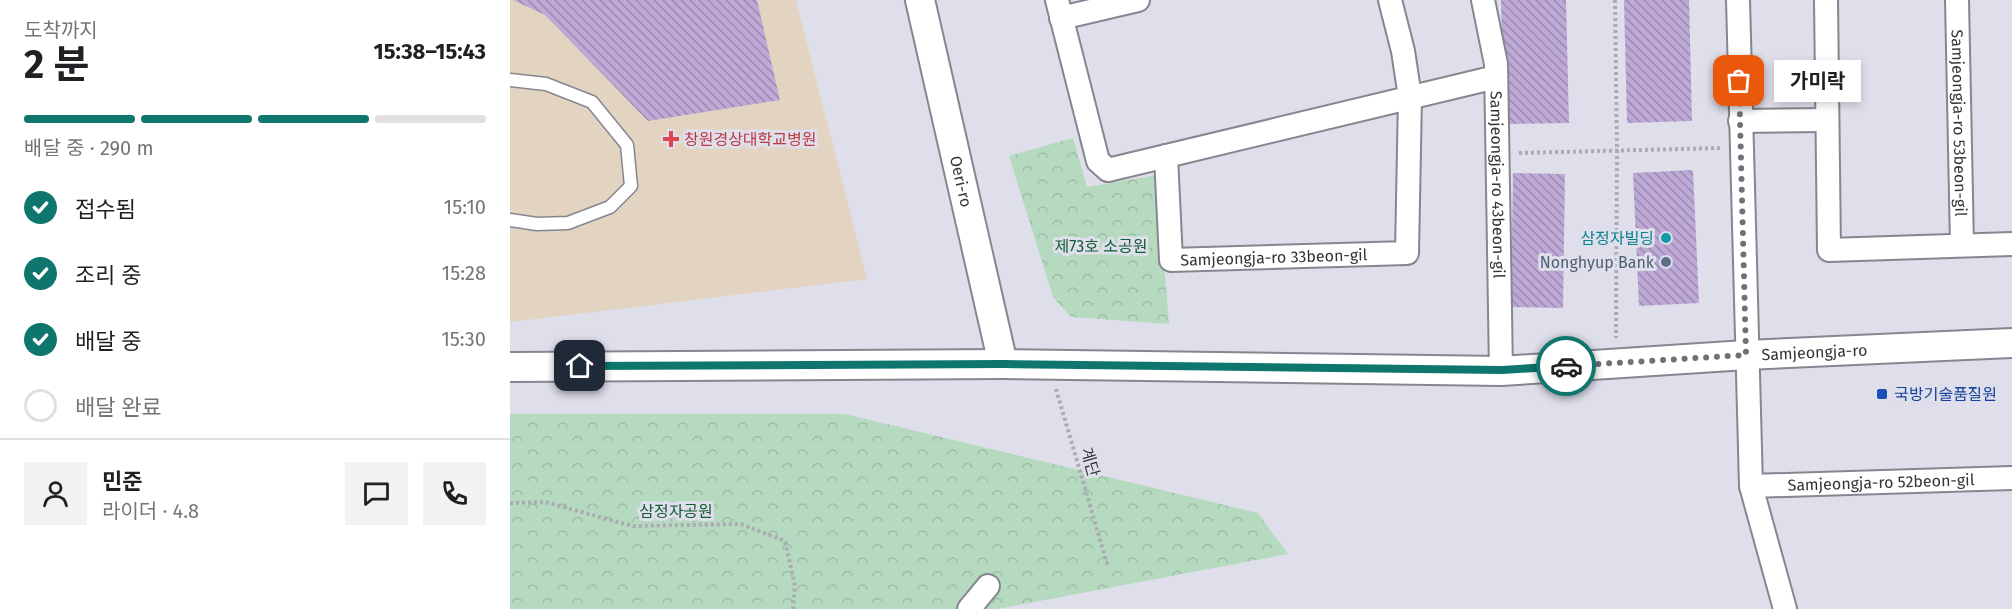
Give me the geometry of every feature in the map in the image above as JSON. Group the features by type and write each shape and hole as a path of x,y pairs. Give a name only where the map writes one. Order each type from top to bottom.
{"street":[{"name":"Oeri-ro","path":"920,0 1003,364"},
{"path":"1138,0 1059,9 1098,161 1108,170 1496,77"},
{"path":"1390,0 1403,51 1410,97"},
{"name":"Samjeongja-ro 43beon-gil","path":"1483,0 1496,64 1502,370"},
{"path":"1738,0 1740,148 1751,486 1785,609"},
{"path":"1826,0 1829,250 2012,243"},
{"name":"Samjeongja-ro 53beon-gil","path":"1957,0 1962,246"},
{"name":"Samjeongja-ro 33beon-gil","path":"1166,156 1171,260 1407,253 1410,97"},
{"path":"1740,121 1827,120"},
{"name":"Samjeongja-ro","path":"510,367 1049,364 1502,370 1746,355 2012,343"},
{"name":"Samjeongja-ro 52beon-gil","path":"1751,486 2012,478"},
{"path":"969,609 988,586"}],"lane":[{"path":"510,80 546,84 592,102 627,145 631,186 610,207 568,223 537,224 510,220"}],"path":[{"path":"1615,0 1616,363"},
{"path":"1498,153 1740,148"},
{"name":"계단","path":"1049,364 1108,567"},
{"path":"510,503 545,502 633,526 741,524 785,541 795,586 793,609"}],"shaded area":[{"name":"창원경상대학교병원","path":"510,0 796,0 867,279 510,322"}],"green space":[{"name":"제73호 소공원","path":"1073,138 1087,187 1157,175 1169,324 1071,317 1053,297 1009,156"},
{"name":"삼정자공원","path":"510,414 845,414 1258,513 1288,554 997,609 510,609"}],"building":[{"name":"창원경상대학교병원","path":"513,0 757,0 780,100 648,121 545,15"},
{"path":"1501,0 1566,0 1569,123 1504,124"},
{"path":"1624,0 1689,0 1692,121 1627,123"},
{"name":"삼정자빌딩","path":"1693,170 1699,303 1639,306 1633,173"},
{"path":"1513,173 1565,174 1563,308 1511,307"}],"way so far":[{"path":"1566,366 1746,355 1739,81"}],"place":[{"name":"가미락","path":"1739,81"},
{"name":"창원경상대학교병원","path":"671,139"},
{"name":"삼정자빌딩","path":"1666,238"},
{"name":"Nonghyup Bank","path":"1666,262"},
{"name":"국방기술품질원","path":"1882,394"}],"route":[{"path":"580,366 1003,364 1502,370 1566,366"}]}
